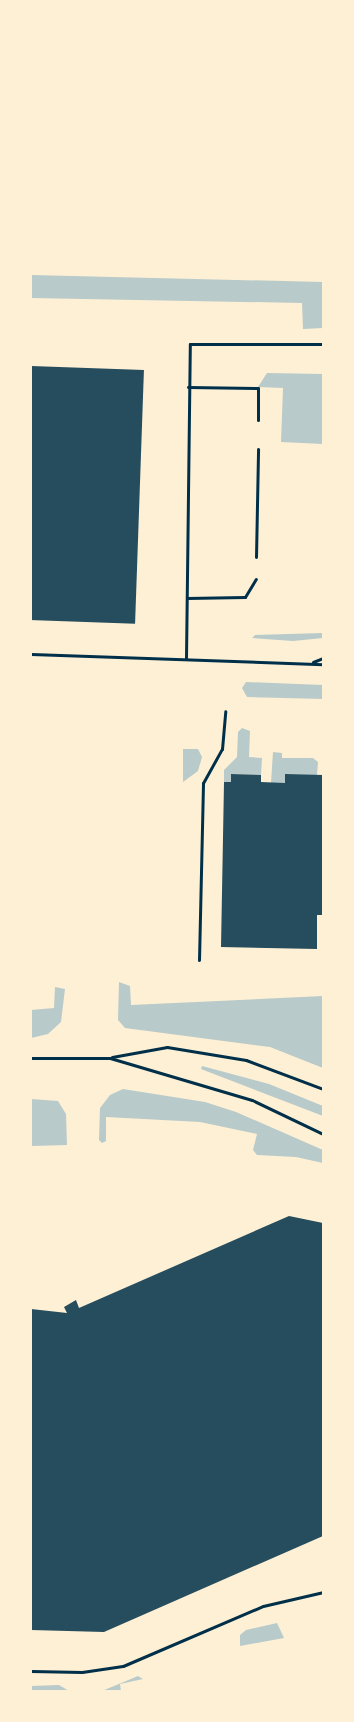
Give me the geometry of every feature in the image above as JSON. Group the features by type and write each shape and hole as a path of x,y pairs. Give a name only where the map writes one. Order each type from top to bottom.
{"lane":[{"path":"186,658 188,386 190,344 323,344"},
{"path":"188,386 258,388 258,420"},
{"path":"256,557 258,449"},
{"path":"187,598 245,597 256,579"},
{"path":"31,654 313,662 323,664"},
{"path":"313,662 323,658"},
{"path":"199,960 203,783 222,749 225,711"},
{"path":"31,1058 110,1058 167,1047 246,1060 323,1088"},
{"path":"110,1058 252,1100 318,1133 323,1133"},
{"path":"31,1671 82,1672 123,1666 263,1606 323,1592"}],"shaded area":[{"path":"31,275 323,282 323,328 303,329 302,303 31,298"},
{"path":"267,373 323,374 323,444 281,442 283,388 258,387"},
{"path":"323,633 323,638 293,641 252,638 255,635"},
{"path":"246,682 323,685 323,699 247,697 242,688"},
{"path":"242,728 250,731 249,757 262,758 261,775 231,774 231,782 224,782 224,770 237,757 238,732"},
{"path":"183,749 198,749 202,757 198,771 183,782"},
{"path":"273,752 282,753 282,758 313,758 318,762 317,775 285,775 285,783 271,783"},
{"path":"119,982 130,986 131,1005 323,996 323,1068 270,1047 125,1028 118,1020"},
{"path":"55,987 65,989 61,1022 48,1034 31,1038 31,1010 54,1008"},
{"path":"202,1066 269,1084 323,1106 323,1116 201,1069"},
{"path":"123,1089 205,1102 236,1112 323,1150 323,1163 296,1157 257,1155 253,1150 257,1134 200,1122 106,1117 106,1141 102,1143 99,1140 100,1108 110,1095"},
{"path":"31,1099 58,1101 66,1114 67,1145 31,1146"},
{"path":"277,1623 284,1638 240,1646 240,1635 246,1630"},
{"path":"138,1676 143,1679 120,1684 121,1691 102,1691"},
{"path":"59,1685 69,1691 31,1691 31,1686"}],"building":[{"path":"31,366 144,370 135,624 31,620"},
{"path":"231,774 261,775 261,782 285,783 285,774 323,775 323,915 317,915 317,949 221,947 224,782 231,782"},
{"path":"289,1216 323,1223 323,1536 104,1632 31,1630 31,1309 67,1313 64,1307 76,1300 79,1308"}]}
